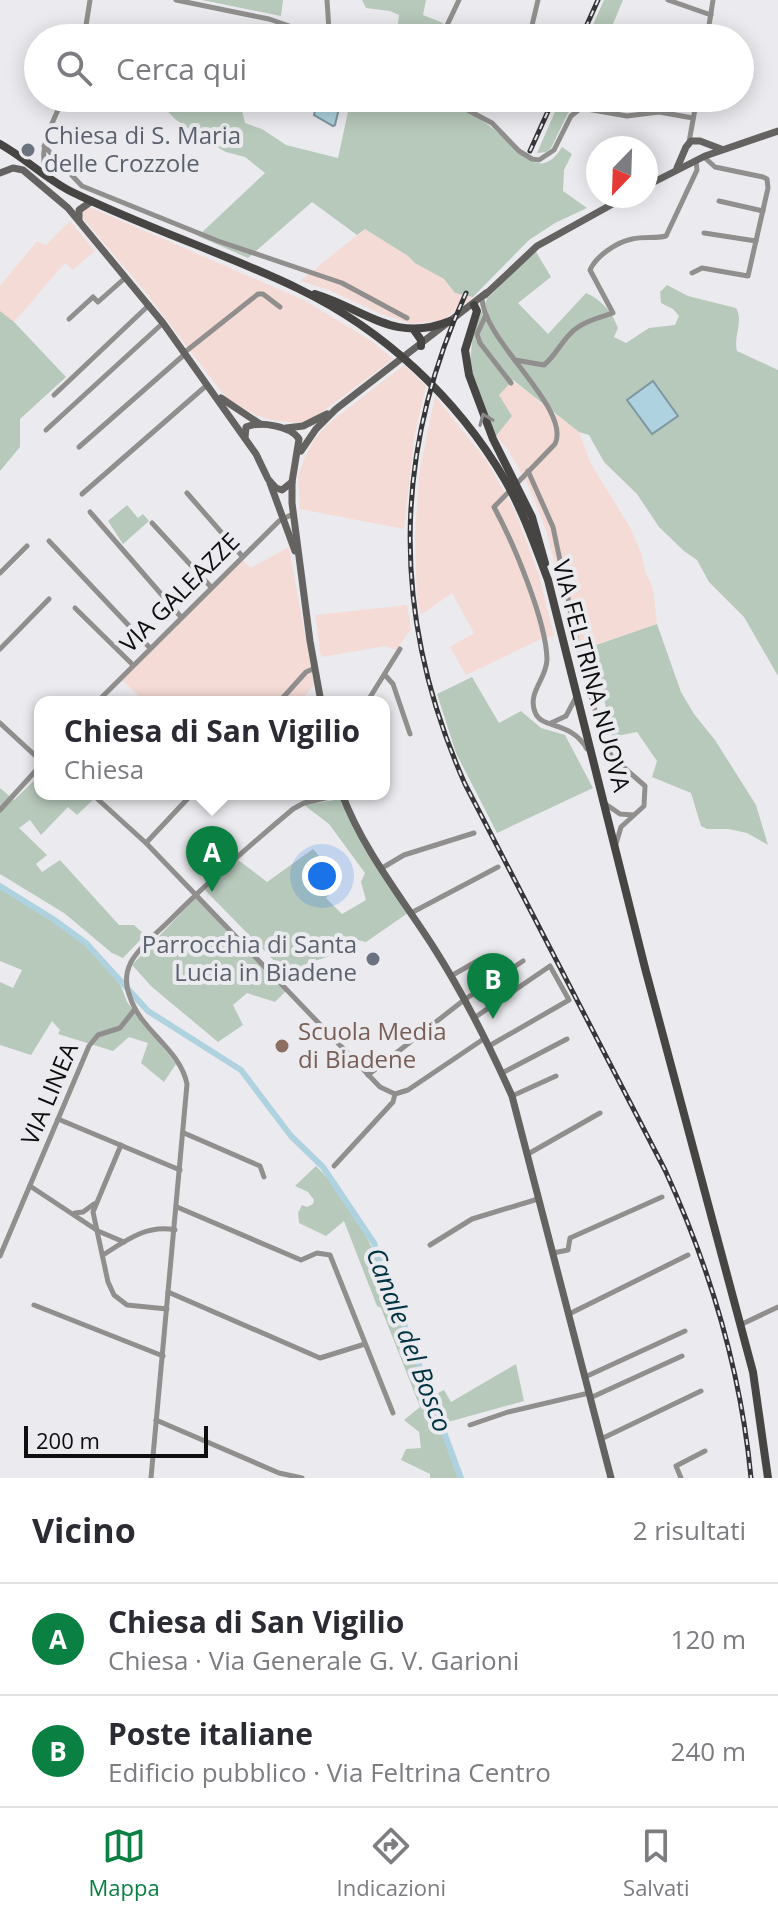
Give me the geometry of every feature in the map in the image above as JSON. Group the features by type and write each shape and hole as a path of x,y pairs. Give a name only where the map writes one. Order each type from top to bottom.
{"main road":[{"path":"658,180 722,150 778,131"},
{"path":"676,170 689,143 702,143 722,150"},
{"path":"700,159 702,143"},
{"path":"3,147 55,183 298,289 361,324 444,396 508,478"},
{"path":"685,151 688,158 700,159"},
{"path":"0,173 13,168 23,170 54,194 163,323 245,438 268,479 300,568"},
{"path":"80,222 79,210 93,201"},
{"path":"281,428 303,426 336,409 451,320 478,303 537,246 605,208"},
{"path":"298,289 326,297 391,328 408,330 451,320"},
{"path":"478,303 465,350 469,375 508,478"},
{"path":"408,330 421,346"},
{"path":"209,386 230,406 264,425"},
{"path":"296,460 310,436 336,409"},
{"path":"245,438 247,426 264,425 298,436 300,446 292,482 293,514 320,696"},
{"name":"VIA FELTRINA NUOVA","path":"508,478 521,502 548,580 615,849 753,1372 768,1478"},
{"path":"268,479 282,490 292,482"},
{"path":"345,800 356,826 451,977 512,1096 611,1478"}],"street":[{"path":"86,24 90,0"},
{"path":"176,0 284,24"},
{"path":"327,0 329,24"},
{"path":"448,24 459,0"},
{"path":"532,24 538,0"},
{"path":"668,0 711,15"},
{"path":"709,24 713,0"},
{"path":"55,183 43,165 44,146 57,112"},
{"path":"471,112 492,123 519,151 539,160 554,150 576,112"},
{"path":"604,112 627,116 659,112 693,121"},
{"path":"689,143 695,112"},
{"path":"693,121 702,143"},
{"path":"44,146 75,182 85,187 218,241 342,283 407,318"},
{"path":"514,359 544,365 571,333 592,319 613,313 590,270 594,260 629,239 666,236 700,159 715,167 767,179 768,191 748,276 702,268 692,273"},
{"path":"719,201 763,211"},
{"path":"704,233 756,241"},
{"path":"69,319 93,297 98,302 126,277"},
{"path":"79,447 185,352 258,294 263,294 280,307"},
{"path":"478,303 550,412 558,433 555,444 494,507 513,547 543,634 547,663 532,701 536,715 542,721 575,733 586,745 595,770"},
{"path":"54,395 149,305"},
{"path":"486,315 477,334 480,343 511,383"},
{"path":"46,430 163,323"},
{"path":"82,494 209,386"},
{"path":"528,471 553,527 580,656 603,739 612,757 645,786 646,801 621,827 615,849"},
{"path":"187,493 242,556"},
{"path":"90,512 181,617"},
{"name":"VIA GALEAZZE","path":"103,696 242,556 284,518 293,514"},
{"path":"152,523 211,587"},
{"path":"49,541 150,648"},
{"path":"0,573 27,546"},
{"path":"0,649 49,599"},
{"path":"75,608 133,665"},
{"path":"371,696 400,649"},
{"path":"284,696 306,672 315,668"},
{"path":"385,675 393,684 410,734"},
{"path":"550,724 571,711 576,694"},
{"path":"0,723 34,754"},
{"path":"0,810 34,773"},
{"path":"99,800 146,843 380,1087 395,1094 415,1086 487,1042 569,1000 550,966 474,1018"},
{"path":"146,843 186,800"},
{"path":"151,1478 187,1092 186,1076 177,1060 135,1009 127,986 127,971 136,955 226,864 293,809 310,800"},
{"path":"603,801 620,814 634,815"},
{"path":"382,868 404,855 474,833"},
{"path":"411,913 498,867"},
{"path":"451,977 479,960 492,981"},
{"path":"368,1075 464,1000 523,961"},
{"name":"VIA LINEA","path":"0,1255 93,1039 120,1028 135,1009"},
{"path":"502,1073 567,1039"},
{"path":"512,1096 556,1076"},
{"path":"334,1166 393,1102 395,1094"},
{"path":"528,1154 600,1113"},
{"path":"58,1119 180,1170"},
{"path":"184,1133 260,1166 264,1177"},
{"path":"121,1145 95,1204 94,1220 110,1288 120,1301 135,1306 167,1309"},
{"path":"30,1186 98,1231 124,1242"},
{"path":"553,1253 568,1250 570,1238 662,1197"},
{"path":"430,1245 479,1216 539,1198"},
{"path":"74,1213 83,1212 95,1204"},
{"path":"177,1207 301,1260 317,1253 330,1255 393,1413"},
{"path":"103,1255 151,1229 175,1230"},
{"path":"569,1314 688,1255"},
{"path":"168,1292 320,1358 365,1344"},
{"path":"34,1305 163,1356"},
{"path":"740,1325 778,1307"},
{"path":"585,1377 685,1331"},
{"path":"470,1425 590,1395 682,1356"},
{"path":"601,1439 701,1391"},
{"path":"156,1420 279,1473 302,1478"},
{"path":"681,1478 676,1466 705,1451"}],"shaded area":[{"path":"85,205 304,300 373,342 393,359 306,424 258,416 227,399 143,289 80,215"},
{"path":"70,221 95,251 73,270 65,263 14,322 0,311 0,286 37,241 46,245"},
{"path":"365,229 444,279 455,293 473,297 443,320 412,324 300,281"},
{"path":"404,365 426,386 415,433 404,529 300,509 298,476 314,440 328,424"},
{"path":"512,380 579,432 591,464 630,527 653,588 657,624 594,645 597,660 578,673 546,530 531,491 507,448 496,436 512,416 499,395"},
{"path":"435,396 486,460 515,511 539,575 554,636 539,640 466,675 450,647 474,633 452,593 421,615 417,601 415,536 419,474"},
{"path":"289,547 314,685 305,696 139,696 122,680 242,560 251,568"},
{"path":"407,605 411,629 396,650 386,646 321,657 315,615"}],"green space":[{"path":"202,0 283,0 281,16"},
{"path":"362,0 426,0 423,15 443,23 398,24 399,15 366,8"},
{"path":"604,0 623,0 613,24 593,24"},
{"path":"168,112 242,112 245,123 262,129 286,145 338,158 348,112 470,112 529,160 545,163 554,158 562,147 572,154 564,170 563,191 587,208 529,240 473,297 455,293 444,279 408,256 365,229 357,235 312,202 248,258 198,236 265,173 245,157 211,144"},
{"path":"555,112 569,112 551,148 537,153"},
{"path":"535,250 551,277 518,303 548,334 586,293 602,303 618,328 614,337 626,343 649,328 675,325 679,316 661,303 660,292 667,285 688,296 736,308 739,318 737,351 778,370 778,676 744,617 709,582 697,560 659,527 637,494 604,462 589,435 579,432 513,380 499,395 512,416 496,436 479,408 470,364 473,332 487,299"},
{"path":"0,311 66,377 20,419 20,447 0,471"},
{"path":"127,505 138,518 143,514 149,521 123,544 108,521"},
{"path":"657,624 681,692 756,805 768,845 747,833 701,826 691,793 652,777 657,761 637,732 612,737 593,646"},
{"path":"472,677 499,723 521,711 541,728 565,735 593,788 497,833 456,753 437,694"},
{"path":"34,781 34,800 93,800 77,815 68,807 41,835 30,820 19,828 47,855 36,864 42,872 60,860 119,925 134,925 145,935 123,958 112,953 64,913 0,874 0,788 14,800"},
{"path":"342,800 408,913 366,942 354,939 336,954 309,963 292,979 204,889 237,859 267,882 313,849 342,882 326,898 342,914 366,900 361,882 365,873 329,824 304,805"},
{"path":"0,885 59,921 101,956 104,966 121,986 127,1002 176,1064 164,1082 141,1063 148,1043 129,1037 113,1051 58,1034 60,1030 52,1021 31,1055 0,1045 0,982 13,988 22,970 0,961"},
{"path":"196,897 287,990 275,1002 247,993 233,1005 243,1025 218,1042 152,987 132,965"},
{"path":"316,1166 351,1209 375,1255 458,1478 430,1478 430,1474 401,1460 406,1449 421,1448 419,1432 404,1420 420,1407 344,1221 326,1236 299,1223 298,1213 302,1205 307,1207 314,1200 308,1192 295,1186"},
{"path":"516,1364 524,1401 448,1422 438,1393 444,1390 451,1402"}],"water":[{"path":"315,112 338,112 333,126 314,115"},
{"path":"653,381 678,416 652,434 627,400"}],"waterway":[{"name":"Canale del Bosco","path":"0,886 86,943 148,1011 241,1070 291,1136 323,1167 374,1243 461,1478"}],"railway":[{"path":"587,24 598,0"},
{"path":"530,151 548,112"},
{"path":"466,293 441,354 424,416 413,477 410,538 413,600 424,661 441,723 465,784 665,1170 696,1244 731,1359 751,1478"}],"place":[{"name":"Chiesa di S. Maria delle Crozzole","path":"28,150"},
{"name":"Chiesa di San Vigilio","path":"212,892"},
{"name":"Parrocchia di Santa Lucia in Biadene","path":"373,959"},
{"name":"Poste italiane","path":"493,1019"},
{"name":"Scuola Media di Biadene","path":"282,1046"}]}
